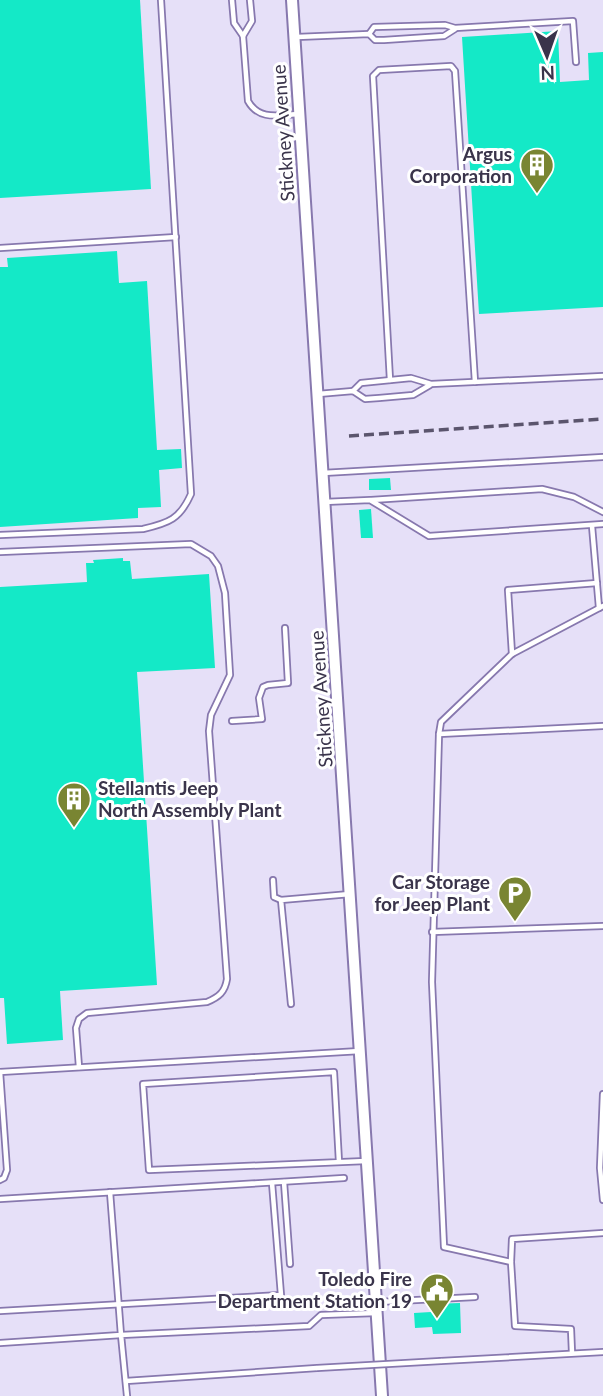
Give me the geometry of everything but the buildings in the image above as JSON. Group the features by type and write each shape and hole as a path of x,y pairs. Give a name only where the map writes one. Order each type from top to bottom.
{"street":[{"name":"Stickney Avenue","path":"292,0 382,1396"}],"lane":[{"path":"0,535 143,530 178,517 191,494 161,0"},
{"path":"233,0 234,23 243,36 248,101 253,109 267,116 300,114"},
{"path":"243,36 252,21 250,0"},
{"path":"369,34 374,27 445,25 456,29 573,21 576,62"},
{"path":"295,38 369,34 375,40 444,36 456,29"},
{"path":"390,380 373,76 379,70 451,66 455,71 475,382"},
{"path":"0,248 176,237"},
{"path":"353,391 361,383 411,378 431,384 603,376"},
{"path":"316,394 353,391 365,399 379,398 413,395 431,384"},
{"path":"322,472 603,457"},
{"path":"324,502 542,489 574,497 603,512"},
{"path":"370,500 429,536 603,524"},
{"path":"511,1262 444,1247 432,982 439,734 441,722 512,654 601,607 592,526"},
{"path":"0,552 191,544 211,556 223,578 230,675 211,715 209,731 226,971 225,989 217,998 207,1002 87,1013 79,1019 76,1028 79,1067"},
{"path":"512,654 508,590 597,583"},
{"path":"232,721 261,719 259,698 263,687 288,683 285,628"},
{"path":"439,734 603,726"},
{"path":"273,880 274,897 281,900 351,894"},
{"path":"281,900 291,1004"},
{"path":"432,932 603,926"},
{"path":"0,1180 4,1178 7,1170 0,1072 360,1051"},
{"path":"339,1162 334,1072 143,1084 149,1170 367,1161"},
{"path":"603,1094 600,1168 603,1200"},
{"path":"0,1199 344,1178"},
{"path":"284,1182 290,1264"},
{"path":"0,1311 281,1295 272,1183"},
{"path":"110,1192 127,1396"},
{"path":"572,1353 571,1329 515,1326 512,1239 603,1233"},
{"path":"0,1343 309,1326 321,1315 475,1297"},
{"path":"126,1381 603,1352"}],"railway":[{"path":"349,436 603,419"}],"place":[{"name":"Argus Corporation","path":"537,195"},
{"name":"Stellantis Jeep North Assembly Plant","path":"74,829"},
{"name":"Car Storage for Jeep Plant","path":"515,923"},
{"name":"Toledo Fire Department Station 19","path":"437,1320"}]}
